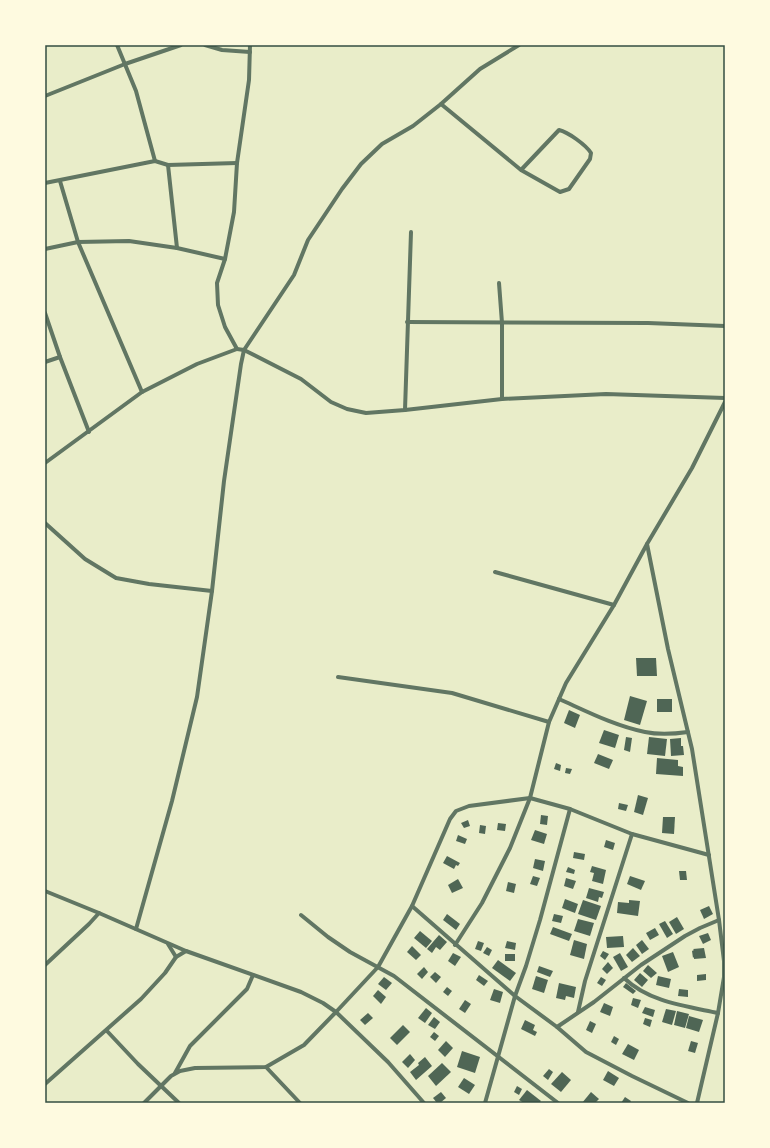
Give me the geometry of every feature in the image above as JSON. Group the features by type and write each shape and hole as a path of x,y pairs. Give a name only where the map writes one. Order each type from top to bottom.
{"street":[{"path":"117,45 136,91 155,161"},
{"path":"45,96 125,64 181,45"},
{"path":"205,45 222,50 250,52"},
{"path":"237,349 225,327 218,305 217,282 225,259 234,212 237,163 249,80 250,45"},
{"path":"136,929 172,801 197,697 212,591 224,481 244,350 294,274 308,240 342,189 361,164 382,144 413,126 442,104 480,69 515,46"},
{"path":"442,104 521,170 560,192 568,189 590,159 591,153 589,149 565,132 558,130 521,170"},
{"path":"45,183 155,161 168,165 237,163"},
{"path":"168,165 177,248"},
{"path":"60,181 78,242 142,392"},
{"path":"406,410 407,322 411,232"},
{"path":"45,249 78,242 129,241 177,248 225,259"},
{"path":"499,283 502,323 502,399"},
{"path":"45,313 60,358 89,432"},
{"path":"407,322 648,323 725,326"},
{"path":"45,463 142,392 197,364 237,349 244,350 301,379 331,402 347,409 366,412 406,410 502,399 606,394 725,398"},
{"path":"45,362 60,358"},
{"path":"456,945 482,903 510,848 530,798 549,722 566,683 614,605 647,544 692,468 725,402"},
{"path":"45,523 85,559 116,578 149,584 212,591"},
{"path":"647,544 668,649 688,732 709,855 724,961 724,977 718,1013 697,1103"},
{"path":"495,572 614,605"},
{"path":"338,677 452,693 549,722"},
{"path":"559,699 602,718 645,732 662,734 688,732"},
{"path":"175,1073 195,1068 266,1067 304,1045 378,967 412,906 452,814 456,811 469,806 530,798 570,809 632,834 709,855"},
{"path":"485,1103 515,996 526,966 570,809"},
{"path":"578,1012 587,973 632,834"},
{"path":"45,891 100,913 186,951 301,992 323,1003 336,1012 388,1062 424,1103"},
{"path":"412,906 515,996 557,1027 586,1052 688,1103"},
{"path":"45,965 100,913"},
{"path":"301,915 328,938 394,976 558,1103"},
{"path":"557,1027 685,936 719,920"},
{"path":"167,943 176,957"},
{"path":"45,1084 107,1031 156,984 176,957 186,951"},
{"path":"144,1103 175,1073 190,1046 247,989 253,975"},
{"path":"624,978 632,986 644,993 669,1002 718,1013"},
{"path":"107,1031 138,1064 179,1103"},
{"path":"266,1067 300,1103"}],"building":[{"path":"636,658 656,658 657,676 637,676"},
{"path":"630,696 647,701 640,725 624,720"},
{"path":"657,699 672,699 672,712 657,712"},
{"path":"569,710 580,715 575,728 564,723"},
{"path":"604,730 619,735 615,748 599,743"},
{"path":"626,737 632,738 630,752 624,750"},
{"path":"649,737 667,739 665,756 647,754"},
{"path":"681,738 681,746 683,746 684,755 671,756 670,739"},
{"path":"598,754 613,760 609,769 594,763"},
{"path":"657,758 678,760 678,766 683,767 683,776 656,774"},
{"path":"556,763 561,765 560,771 554,769"},
{"path":"566,768 572,769 570,774 565,773"},
{"path":"638,795 648,798 643,815 634,812"},
{"path":"619,803 628,805 626,811 618,809"},
{"path":"541,815 548,816 547,825 540,824"},
{"path":"663,817 675,817 674,834 662,833"},
{"path":"468,820 470,826 464,828 461,823"},
{"path":"498,823 506,824 505,831 497,830"},
{"path":"480,825 486,826 485,834 479,833"},
{"path":"535,830 547,834 544,844 531,840"},
{"path":"458,835 467,839 465,844 456,841"},
{"path":"606,840 615,843 613,850 604,847"},
{"path":"574,852 585,854 584,860 573,858"},
{"path":"447,856 460,863 458,866 456,865 454,869 443,863"},
{"path":"535,859 545,861 543,871 533,868"},
{"path":"592,866 606,870 603,884 592,881 594,873 590,872"},
{"path":"568,867 575,870 574,874 566,872"},
{"path":"679,871 686,871 687,880 680,880"},
{"path":"533,876 540,878 537,886 530,884"},
{"path":"630,876 645,881 641,890 627,884"},
{"path":"566,878 576,881 573,889 564,886"},
{"path":"458,879 463,888 452,893 448,885"},
{"path":"508,882 516,884 514,893 506,891"},
{"path":"589,888 604,892 602,898 599,897 598,902 586,898"},
{"path":"565,899 578,904 575,913 562,908"},
{"path":"583,900 601,906 596,920 578,914"},
{"path":"629,900 640,901 638,916 617,913 618,902 629,903"},
{"path":"709,906 713,914 704,919 700,910"},
{"path":"447,914 460,924 456,930 443,920"},
{"path":"554,914 563,916 561,923 552,921"},
{"path":"677,917 684,929 676,934 669,922"},
{"path":"578,919 594,923 590,936 574,931"},
{"path":"665,921 673,934 667,938 659,924"},
{"path":"553,927 572,934 569,941 550,934"},
{"path":"655,928 659,935 650,940 646,933"},
{"path":"420,931 432,941 426,948 414,938"},
{"path":"708,933 711,940 703,944 699,936"},
{"path":"439,935 447,942 440,950 436,947 432,953 427,949"},
{"path":"623,936 624,947 607,948 606,937"},
{"path":"574,940 587,944 584,959 570,955"},
{"path":"642,940 649,949 642,954 636,945"},
{"path":"478,941 484,943 481,951 475,949"},
{"path":"507,941 516,943 515,950 505,948"},
{"path":"412,946 421,955 416,960 407,952"},
{"path":"487,947 492,950 489,956 483,953"},
{"path":"633,948 640,956 632,962 626,955"},
{"path":"704,948 706,958 693,958 693,949"},
{"path":"603,951 609,954 605,960 600,956"},
{"path":"673,952 679,967 668,972 662,956"},
{"path":"453,953 461,957 455,966 448,961"},
{"path":"620,953 628,967 621,971 613,957"},
{"path":"505,954 515,954 515,961 505,961"},
{"path":"498,960 516,973 510,981 492,968"},
{"path":"608,962 613,968 607,974 602,969"},
{"path":"648,965 657,973 651,978 643,971"},
{"path":"539,966 553,971 550,977 537,972"},
{"path":"424,967 428,972 422,979 417,974"},
{"path":"435,972 441,977 436,983 430,977"},
{"path":"640,973 648,980 642,987 634,980"},
{"path":"706,974 706,980 697,981 697,975"},
{"path":"479,975 488,981 484,986 476,980"},
{"path":"536,976 548,980 544,993 532,989"},
{"path":"658,976 671,979 669,988 656,985"},
{"path":"384,977 392,983 386,990 378,984"},
{"path":"601,977 606,980 602,986 597,983"},
{"path":"559,983 576,987 574,998 566,996 565,1000 556,998"},
{"path":"626,983 636,991 633,994 623,987"},
{"path":"447,987 452,991 448,996 443,992"},
{"path":"494,989 503,992 500,1003 490,1000"},
{"path":"679,989 688,990 688,997 678,996"},
{"path":"378,990 386,997 381,1004 373,996"},
{"path":"633,998 641,1000 638,1008 631,1005"},
{"path":"465,1000 471,1004 465,1013 459,1009"},
{"path":"604,1003 613,1007 610,1016 600,1012"},
{"path":"645,1007 655,1010 653,1017 642,1013"},
{"path":"426,1008 432,1013 425,1023 418,1018"},
{"path":"666,1009 676,1011 672,1025 662,1022"},
{"path":"677,1011 689,1014 685,1028 674,1025"},
{"path":"368,1013 373,1018 365,1025 360,1020"},
{"path":"689,1016 703,1020 699,1032 686,1028"},
{"path":"434,1017 440,1022 435,1029 428,1025"},
{"path":"645,1018 652,1020 650,1027 643,1024"},
{"path":"525,1020 535,1025 533,1030 537,1032 535,1036 521,1029"},
{"path":"590,1021 596,1024 592,1033 586,1030"},
{"path":"403,1025 410,1032 397,1045 390,1038"},
{"path":"434,1032 439,1036 435,1041 430,1037"},
{"path":"614,1036 619,1039 616,1045 611,1042"},
{"path":"446,1041 453,1048 445,1057 438,1050"},
{"path":"691,1041 698,1043 695,1053 688,1051"},
{"path":"628,1044 639,1050 634,1060 622,1054"},
{"path":"462,1051 480,1057 475,1073 457,1067"},
{"path":"410,1054 415,1060 408,1068 402,1062"},
{"path":"425,1057 432,1066 416,1080 410,1072 419,1065 418,1063"},
{"path":"442,1063 451,1072 436,1086 428,1076"},
{"path":"549,1069 553,1072 548,1080 543,1076"},
{"path":"608,1071 619,1078 614,1086 603,1080"},
{"path":"562,1072 571,1080 561,1092 551,1084"},
{"path":"464,1078 475,1085 469,1094 458,1087"},
{"path":"517,1086 522,1089 519,1095 514,1092"},
{"path":"527,1090 541,1101 539,1103 524,1103 519,1100"},
{"path":"441,1092 446,1098 440,1103 437,1103 433,1098"},
{"path":"591,1092 599,1099 595,1103 582,1103"},
{"path":"625,1097 631,1101 630,1103 621,1103"}]}
